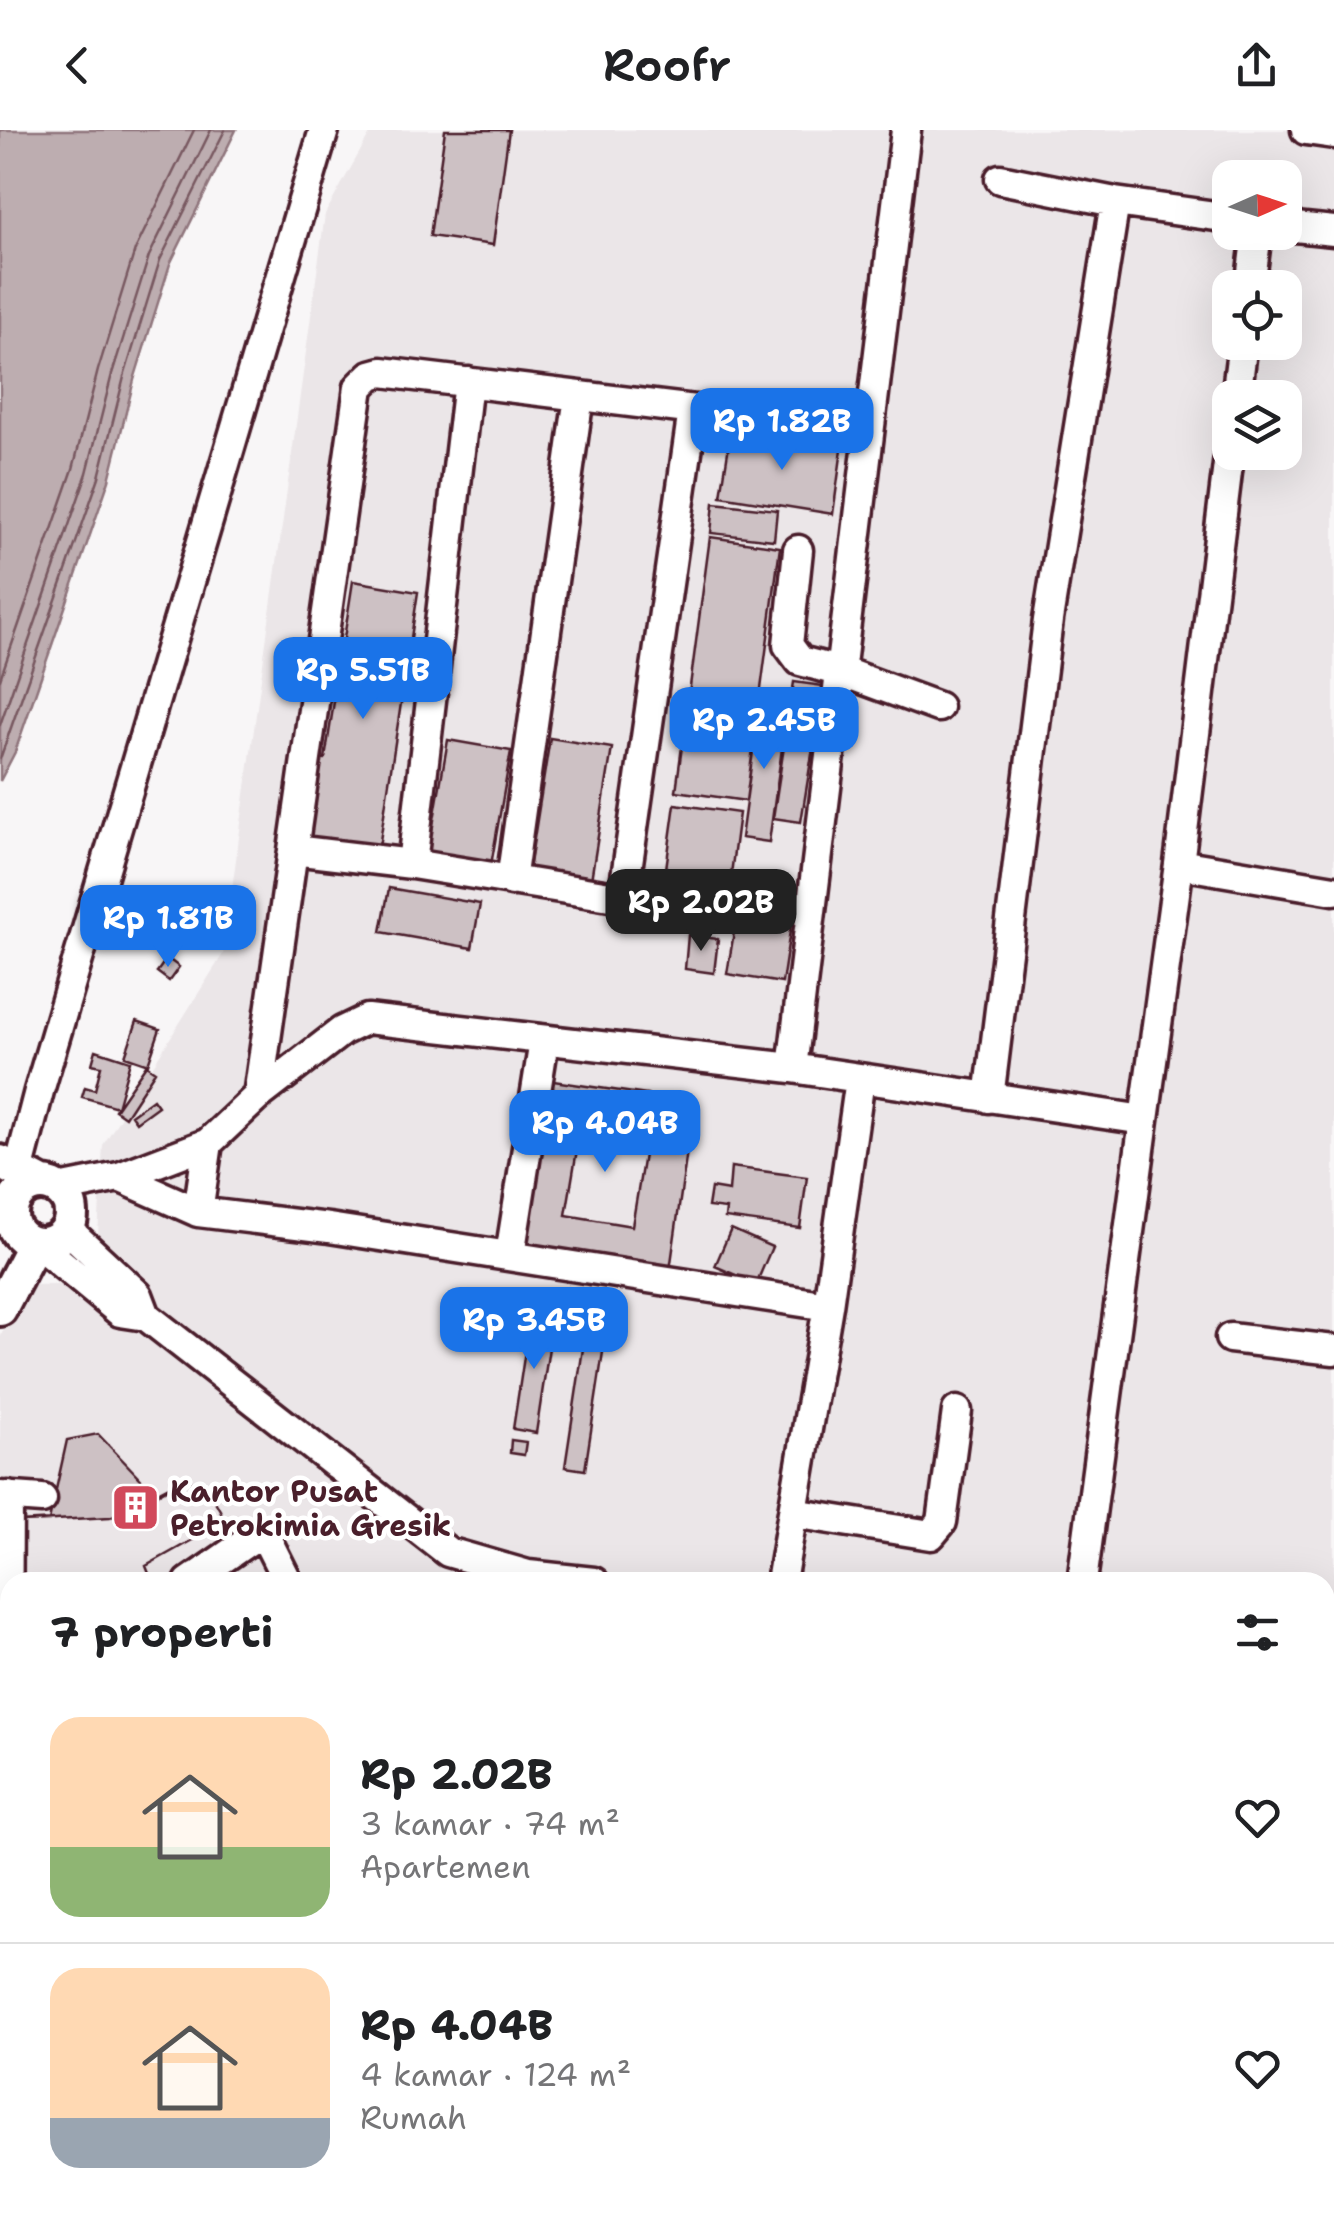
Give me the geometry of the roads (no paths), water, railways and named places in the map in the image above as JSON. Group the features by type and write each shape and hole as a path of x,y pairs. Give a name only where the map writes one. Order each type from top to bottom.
{"main road":[{"path":"0,1309 22,1209 69,1204 68,1229"}],"lane":[{"path":"22,1209 38,1091 324,130"},
{"path":"792,1068 906,130"},
{"path":"1306,130 1334,134"},
{"path":"1000,179 1115,202 1212,215"},
{"path":"990,1098 1048,620 1115,202"},
{"path":"1302,228 1334,231"},
{"path":"258,1096 359,387 382,372 868,431"},
{"path":"412,864 468,382"},
{"path":"511,880 579,396"},
{"path":"293,850 618,895 627,885 693,410"},
{"path":"1083,1572 1180,864 1227,470"},
{"path":"798,550 788,645 800,661 842,672 938,708"},
{"path":"1180,864 1334,890"},
{"path":"22,1209 120,1177 208,1142 258,1096 342,1031 367,1019 792,1068 1144,1120"},
{"path":"510,1255 544,1041"},
{"path":"783,1572 828,1306 860,1079"},
{"path":"198,1212 208,1142"},
{"path":"120,1177 198,1212 510,1255 828,1306"},
{"path":"22,1209 120,1312 146,1316 448,1552 518,1572"},
{"path":"68,1229 138,1294 146,1316"},
{"path":"1230,1338 1334,1350"},
{"path":"793,1513 931,1535 942,1522 956,1411"},
{"path":"6,1572 4,1496 42,1499"},
{"path":"203,1572 254,1537 266,1540 280,1572"}],"water":[{"path":"0,130 236,130 170,264 134,380 109,480 15,752 0,781"}],"place":[{"name":"Kantor Pusat Petrokimia Gresik","path":"135,1508"}]}
